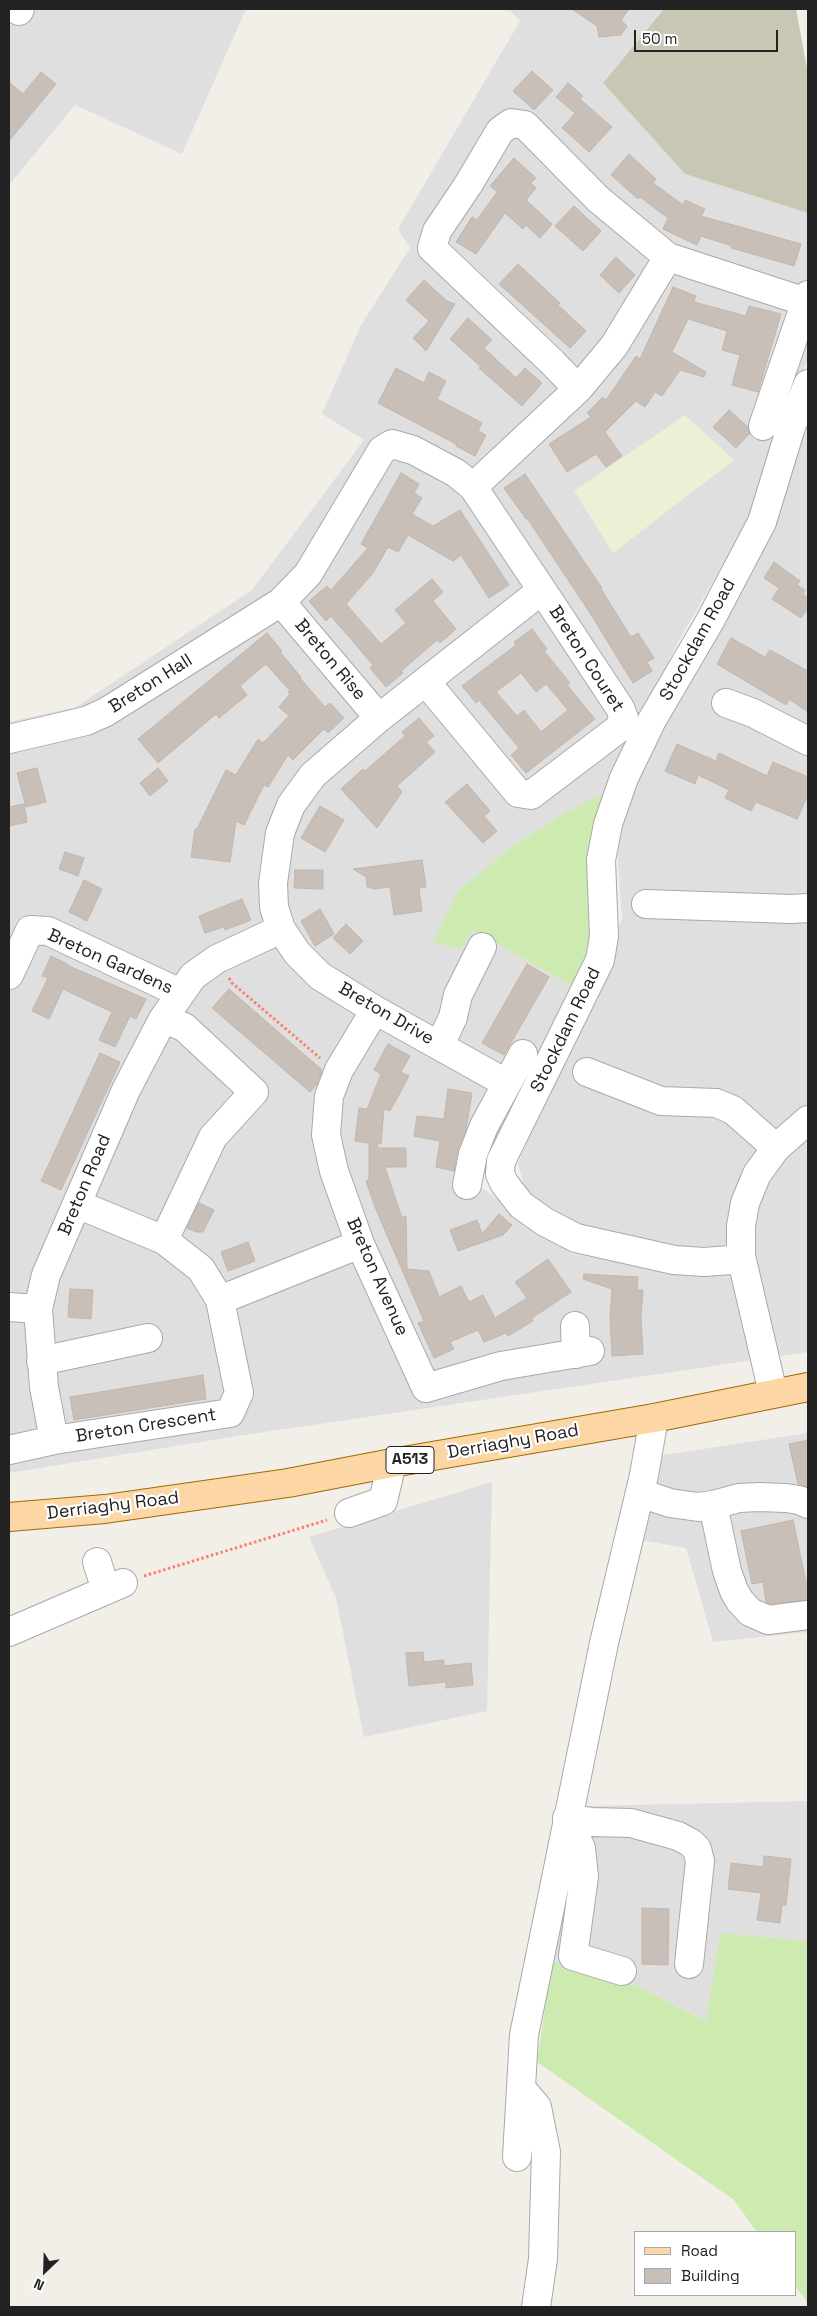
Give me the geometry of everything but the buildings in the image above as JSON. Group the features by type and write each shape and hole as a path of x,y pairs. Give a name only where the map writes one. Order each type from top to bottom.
{"main road":[{"name":"Derriaghy Road","path":"9,1517 105,1509 288,1483 392,1463 654,1418 808,1387"}],"street":[{"path":"578,389 432,248 437,231 468,185 500,130 510,123 525,125 598,199 668,257 807,298 760,412"},
{"path":"473,487 578,389 614,346 668,257"},
{"name":"Stockdam Road","path":"741,1256 731,1260 674,1260 576,1238 545,1222 521,1205 504,1183 500,1174 502,1162 600,960 604,936 601,860 608,824 624,778 652,720 710,622 762,522 792,427 808,384"},
{"name":"Breton Hall","path":"9,739 86,721 106,712 281,602 308,574 382,450 392,444 413,450 456,473 473,487 542,590"},
{"name":"Breton Couret","path":"378,718 542,590 620,708 624,718 618,730 531,795 518,793 426,682"},
{"name":"Breton Rise","path":"281,602 378,718"},
{"path":"726,703 753,713 808,741"},
{"name":"Breton Drive","path":"378,718 313,775 291,805 280,832 273,883 274,907 282,929 297,953 320,976 375,1010 506,1083"},
{"path":"646,904 808,908"},
{"name":"Breton Road","path":"54,1440 41,1361 38,1309 46,1275 126,1090 163,1019 193,976 217,959 282,929"},
{"name":"Breton Gardens","path":"9,975 30,930 48,931 180,993"},
{"path":"440,1045 453,1016 458,995 482,948"},
{"name":"Breton Avenue","path":"375,1010 339,1070 329,1096 326,1135 334,1170 360,1244 426,1388 501,1366 583,1352 575,1326"},
{"path":"163,1019 184,1027 254,1092 213,1137 164,1240"},
{"path":"467,1185 473,1154 484,1126 523,1054"},
{"path":"586,1072 661,1101 716,1103 733,1110 776,1148"},
{"path":"773,1394 741,1256 744,1203 757,1174 776,1148 808,1120"},
{"name":"Breton Crescent","path":"9,1450 54,1440 230,1413 239,1393 220,1300 201,1269 164,1240 77,1204"},
{"path":"220,1300 360,1244"},
{"path":"9,1307 38,1309"},
{"path":"41,1361 148,1338"},
{"path":"517,2157 524,2035 567,1818 604,1643 640,1493 654,1418"},
{"path":"349,1513 383,1501 392,1463"},
{"path":"640,1493 677,1504 698,1507 739,1498 759,1497 786,1498 808,1504"},
{"path":"713,1505 727,1571 734,1591 740,1601 750,1612 768,1620 808,1615"},
{"path":"9,1632 114,1586 98,1562"},
{"path":"567,1818 592,1822 631,1823 678,1836 692,1843 700,1861 689,1964"},
{"path":"567,1818 581,1848 584,1877 572,1956 622,1971"},
{"path":"521,2088 537,2107 546,2152 543,2259 536,2307"}],"path":[{"path":"217,959 232,983 318,1056 339,1070"},
{"path":"114,1586 349,1513"}],"shaded area":[{"path":"9,9 246,9 182,154 75,105 9,185"},
{"path":"509,9 664,9 603,83 685,174 808,213 808,358 752,514 678,642 620,765 612,799 561,815 511,847 459,890 473,930 579,990 478,1185 573,1254 671,1270 528,1202 518,1163 622,919 616,829 638,763 808,416 808,1352 238,1436 9,1473 9,722 76,707 252,590 364,440 322,414 361,325 410,248 398,229 520,21"},
{"path":"664,9 796,9 808,74 808,213 685,174 603,83"},
{"path":"685,415 734,460 613,553 574,491"},
{"path":"808,1433 808,1632 713,1642 686,1548 634,1539 657,1456"},
{"path":"492,1482 487,1711 364,1737 336,1598 309,1537"},
{"path":"808,1801 808,1941 720,1933 707,2021 640,1987 552,1961 586,1806"}],"green space":[{"path":"600,795 612,799 594,944 579,990 473,930 460,950 433,942 459,890 511,847 561,815"},
{"path":"720,1933 808,1941 808,2303 797,2288 797,2231 756,2231 734,2200 537,2062 552,1961 640,1987 706,2021"}]}
